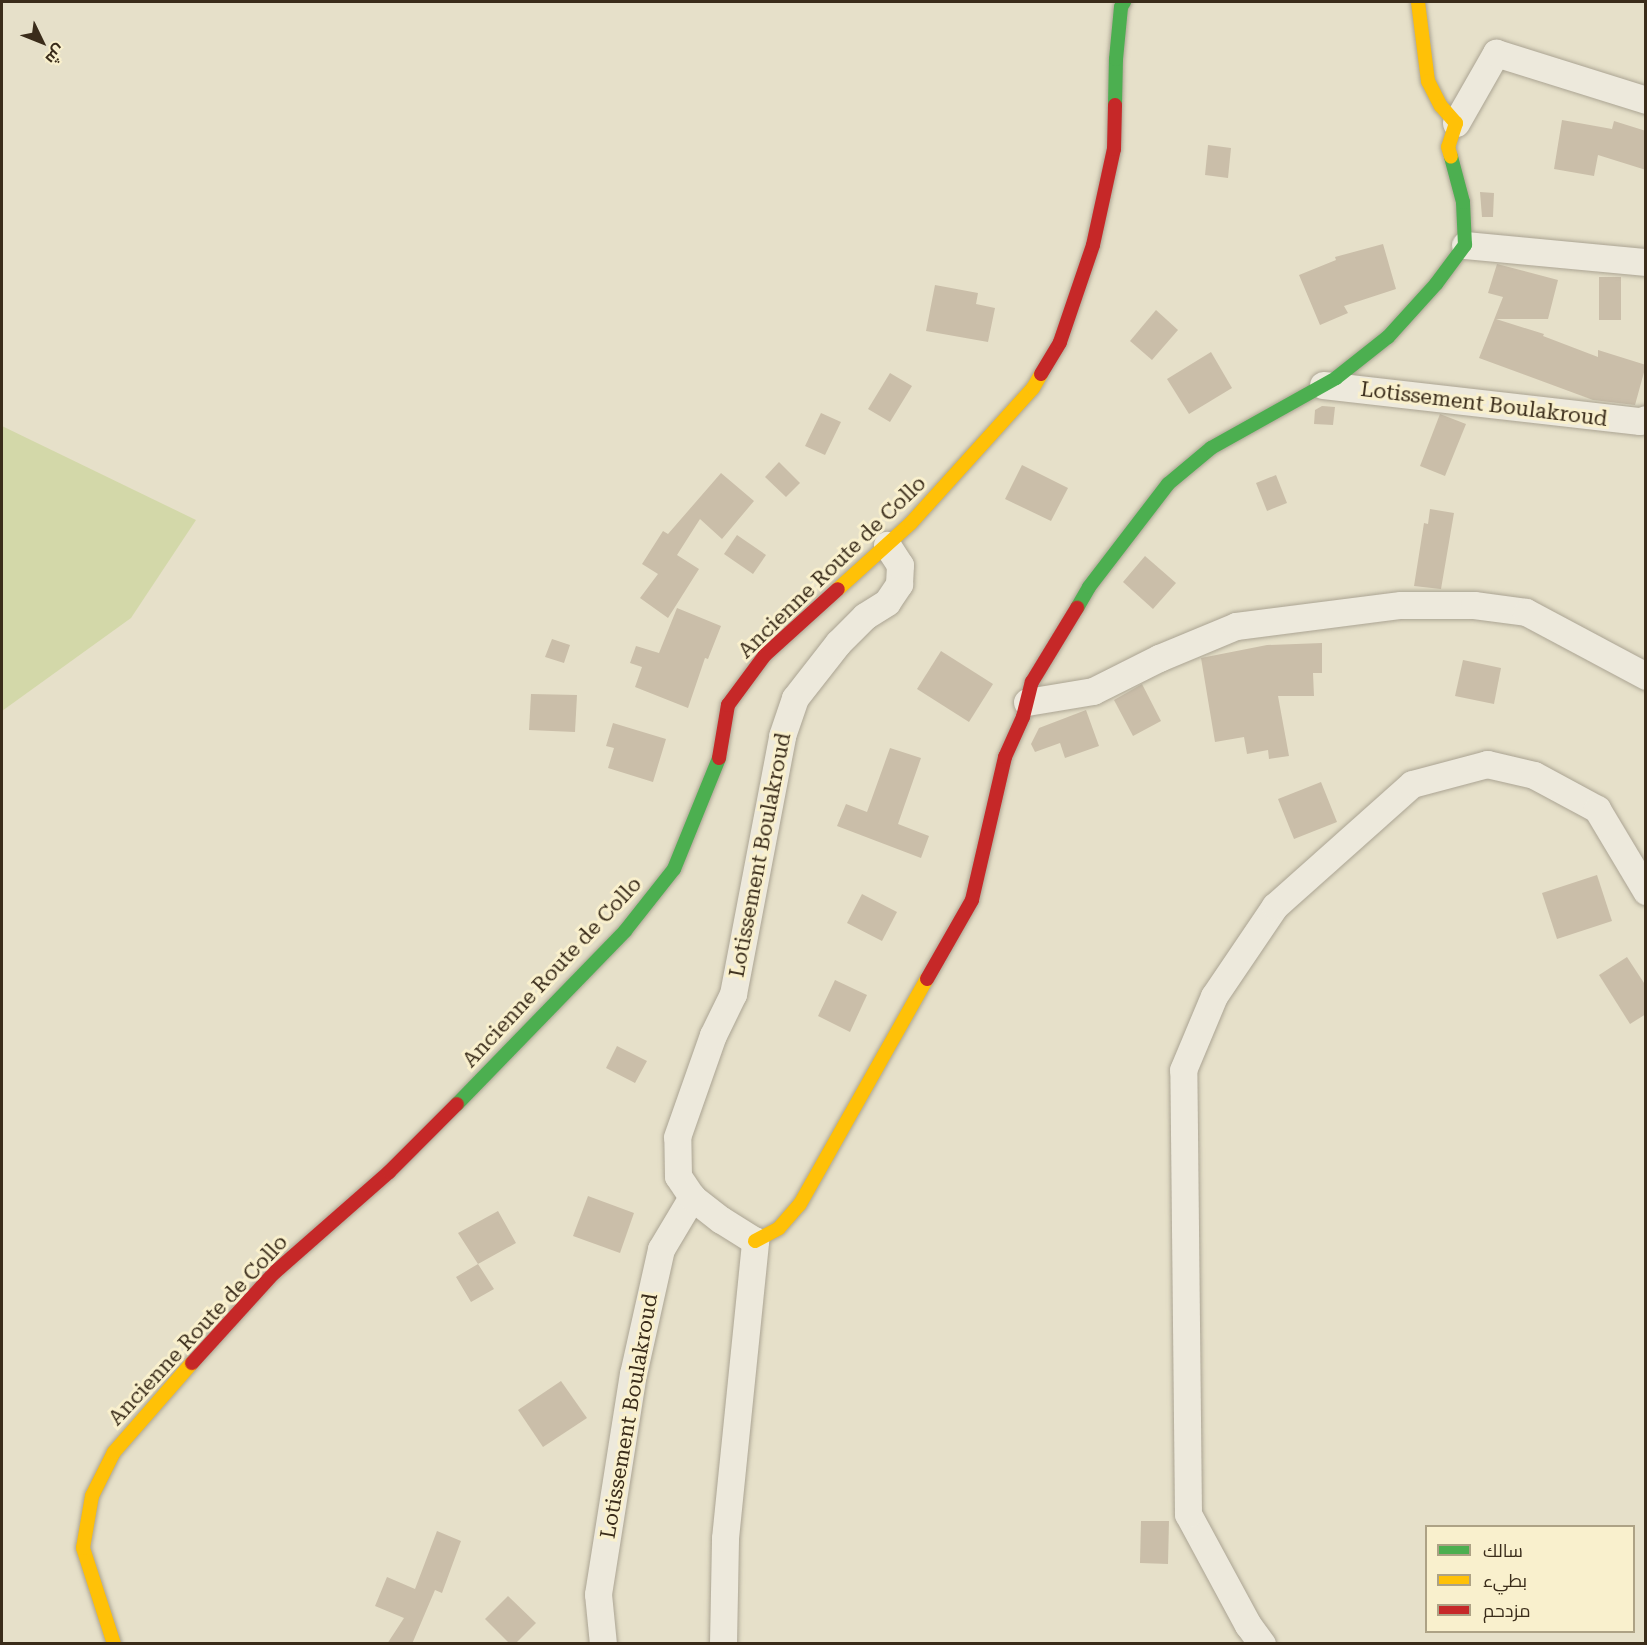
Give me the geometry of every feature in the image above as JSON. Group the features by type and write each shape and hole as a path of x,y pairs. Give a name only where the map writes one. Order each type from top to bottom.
{"main road":[{"name":"Ancienne Route de Collo","path":"114,1644 83,1548 92,1496 114,1452 147,1412 274,1273 389,1172 625,932 674,869 719,760 728,705 765,655 911,523 1033,388 1060,342 1093,245 1114,149 1116,59 1121,7 1124,2"},
{"path":"1418,2 1420,34 1428,81 1441,106 1456,123 1448,147 1463,202 1465,245"},
{"name":"Lotissement Boulakroud","path":"755,1241 779,1228 800,1204 972,900 1005,757 1027,702 1032,682 1089,586 1168,484 1211,448 1275,410 1336,378 1389,337 1436,284 1465,245"}],"street":[{"path":"1456,123 1496,53 1646,100"},
{"path":"1465,245 1646,262"},
{"name":"Lotissement Boulakroud","path":"1323,385 1640,422 1646,419"},
{"name":"Lotissement Boulakroud","path":"755,1241 721,1220 692,1197 678,1176 677,1137 713,1035 733,994 782,736 795,698 838,643 865,616 887,602 899,584 900,565 887,545"},
{"path":"1027,702 1093,691 1159,658 1236,626 1401,605 1474,605 1527,612 1646,676"},
{"path":"1262,1644 1248,1625 1188,1514 1183,1070 1214,996 1275,906 1412,784 1487,764 1534,775 1597,809 1646,891"},
{"name":"Lotissement Boulakroud","path":"603,1644 598,1594 633,1374 661,1249 692,1197"},
{"path":"723,1644 725,1538 755,1241"}],"green space":[{"path":"2,426 196,520 131,618 2,711"}],"building":[{"path":"1562,120 1612,129 1614,121 1646,131 1646,170 1598,155 1594,176 1554,169"},
{"path":"1208,145 1231,148 1228,178 1205,175"},
{"path":"1480,192 1494,193 1493,217 1482,217"},
{"path":"1383,244 1396,289 1344,306 1348,313 1320,325 1299,275 1336,260 1335,257"},
{"path":"1497,264 1558,280 1548,319 1496,319 1544,334 1543,336 1598,357 1598,350 1646,365 1635,405 1593,400 1479,358 1503,297 1488,293"},
{"path":"1599,277 1621,277 1621,320 1599,320"},
{"path":"935,285 978,293 976,304 995,308 988,342 926,331"},
{"path":"1156,310 1178,330 1152,360 1130,341"},
{"path":"1211,352 1232,388 1189,414 1167,379"},
{"path":"890,373 912,386 890,422 868,409"},
{"path":"1322,406 1335,407 1333,425 1314,424 1315,410"},
{"path":"821,413 841,422 825,455 805,446"},
{"path":"1440,414 1466,424 1445,476 1420,466"},
{"path":"779,462 800,483 786,497 765,477"},
{"path":"1022,465 1068,488 1051,521 1005,499"},
{"path":"721,473 754,501 722,539 700,519 677,555 699,569 668,618 640,598 658,574 642,564 663,531 668,534"},
{"path":"1276,475 1287,503 1267,511 1256,483"},
{"path":"1430,509 1454,513 1441,589 1414,586 1424,523 1428,524"},
{"path":"737,535 766,555 753,574 724,554"},
{"path":"1145,556 1176,583 1153,609 1123,582"},
{"path":"677,608 721,626 708,659 705,658 688,708 635,687 642,667 630,663 636,646 659,653"},
{"path":"552,639 570,645 564,663 545,657"},
{"path":"1322,643 1322,673 1313,673 1314,696 1278,696 1289,756 1269,759 1268,750 1247,754 1244,737 1215,742 1201,658 1267,645"},
{"path":"941,651 993,684 969,722 917,689"},
{"path":"1463,660 1501,668 1494,704 1455,696"},
{"path":"1142,684 1161,721 1133,736 1114,700"},
{"path":"531,694 577,695 575,732 529,730"},
{"path":"1086,710 1099,746 1065,758 1060,743 1035,752 1031,744 1039,728"},
{"path":"613,723 666,739 653,782 608,768 614,748 606,746"},
{"path":"890,748 921,758 898,824 929,836 921,858 837,826 846,804 867,812"},
{"path":"1321,782 1337,822 1294,839 1278,799"},
{"path":"1597,875 1612,921 1557,939 1542,893"},
{"path":"862,894 897,912 882,941 847,923"},
{"path":"1627,957 1646,986 1646,1014 1630,1024 1599,975"},
{"path":"835,980 867,995 850,1032 818,1016"},
{"path":"617,1046 647,1061 635,1083 606,1068"},
{"path":"588,1196 634,1213 620,1253 573,1236"},
{"path":"498,1211 516,1243 478,1264 458,1233"},
{"path":"478,1264 494,1289 471,1302 456,1277"},
{"path":"561,1381 587,1418 543,1447 518,1410"},
{"path":"1141,1521 1169,1521 1168,1564 1140,1563"},
{"path":"437,1531 461,1541 442,1593 435,1590 412,1644 387,1644 404,1618 375,1606 387,1577 415,1589"},
{"path":"508,1596 536,1623 515,1644 510,1644 485,1619"}],"traffic: fast":[{"path":"1115,105 1116,59 1121,7 1124,2"},
{"path":"1077,608 1089,587 1168,484 1211,448 1336,378 1388,337 1436,284 1465,245 1463,202 1451,157"},
{"path":"457,1104 625,931 674,869 719,758"}],"traffic: slow":[{"path":"1418,2 1428,81 1441,106 1456,123 1448,147 1451,157"},
{"path":"838,589 911,523 1033,388 1041,374"},
{"path":"755,1241 779,1228 800,1204 927,979"},
{"path":"114,1644 83,1548 92,1496 114,1452 192,1363"}],"traffic: jam":[{"path":"1041,374 1060,342 1093,245 1114,149 1115,105"},
{"path":"719,758 728,705 765,655 838,589"},
{"path":"927,979 972,900 1005,757 1023,717 1032,682 1077,608"},
{"path":"192,1363 274,1273 389,1172 457,1104"}]}
